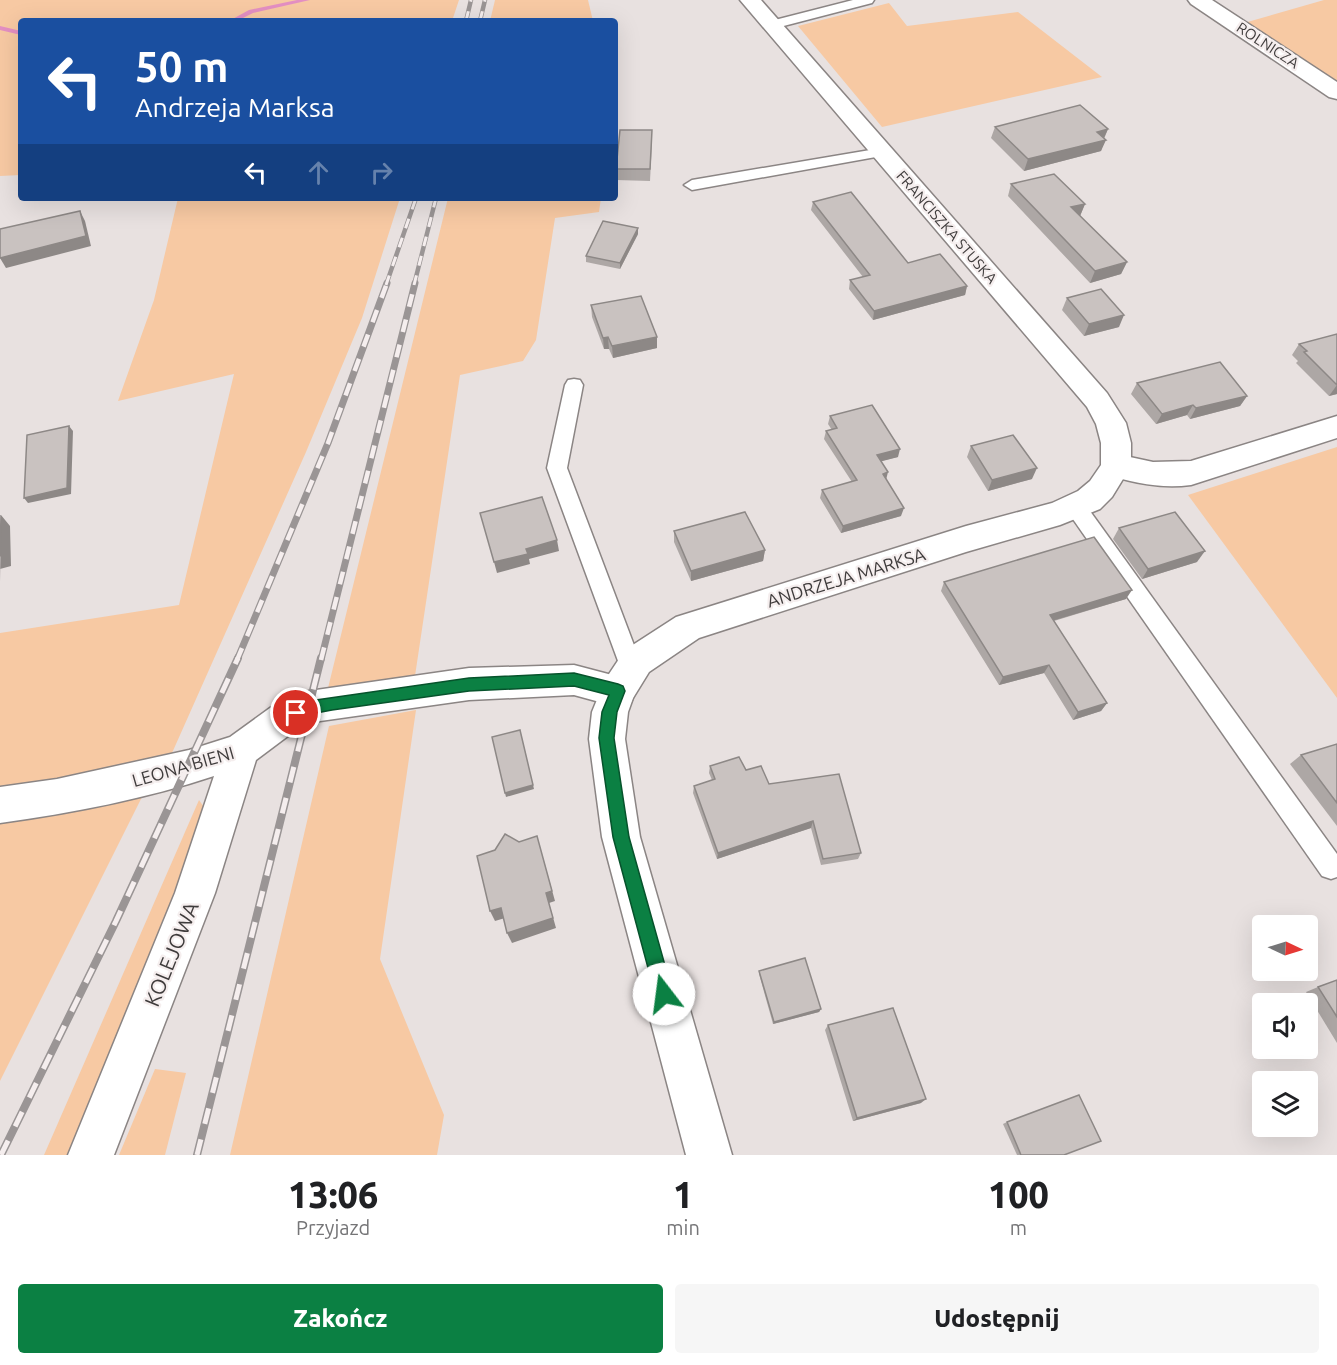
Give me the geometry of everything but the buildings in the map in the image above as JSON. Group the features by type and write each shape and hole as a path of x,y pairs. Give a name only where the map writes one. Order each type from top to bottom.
{"street":[{"name":"FRANCISZKA STUSKA","path":"750,0 1097,400 1111,423 1116,443 1116,466"},
{"name":"ROLNICZA","path":"1198,0 1337,92"},
{"path":"1116,466 1154,476 1191,473 1337,427"},
{"name":"ANDRZEJA MARKSA","path":"625,680 637,661 688,627 1075,506 1089,500 1101,489 1116,466"},
{"path":"625,680 610,712 607,738 621,837 709,1155"},
{"name":"LEONA BIENI","path":"0,805 57,796 180,770 241,750 283,719 309,707 469,684 625,680"},
{"name":"KOLEJOWA","path":"91,1155 195,893 241,750"}],"lane":[{"path":"772,25 868,0"},
{"path":"692,185 882,152"},
{"path":"574,385 557,468 625,680"},
{"path":"1075,506 1331,867"}],"shaded area":[{"path":"0,0 459,0 453,18 18,18 18,175 0,176"},
{"path":"495,0 588,0 592,18 491,18"},
{"path":"1324,0 1337,0 1337,85 1244,23"},
{"path":"889,3 907,26 1018,12 1102,77 882,127 798,26"},
{"path":"177,201 399,201 362,318 306,452 172,753 0,792 0,633 179,605 234,374 118,401 154,300"},
{"path":"447,201 601,201 599,212 555,218 536,340 523,361 460,375 415,676 328,688"},
{"path":"1337,447 1337,698 1188,495"},
{"path":"416,710 380,959 444,1115 437,1155 230,1155 329,726"},
{"path":"143,795 0,1081 0,816"},
{"path":"199,800 208,813 75,1155 44,1155"},
{"path":"155,1069 186,1073 165,1155 119,1155"}],"waterway":[{"path":"238,18 251,11 307,0"},
{"path":"0,28 18,32"}],"railway":[{"path":"467,18 471,0"},
{"path":"481,18 485,0"},
{"path":"386,285 415,201"},
{"path":"414,285 435,201"},
{"path":"237,660 328,443 387,283"},
{"path":"321,660 415,283"},
{"path":"1,1155 116,921 238,658"},
{"path":"197,1155 321,658"}],"route":[{"path":"296,713 309,707 469,684 574,680 618,691 610,712 607,738 621,837 664,994"}]}
